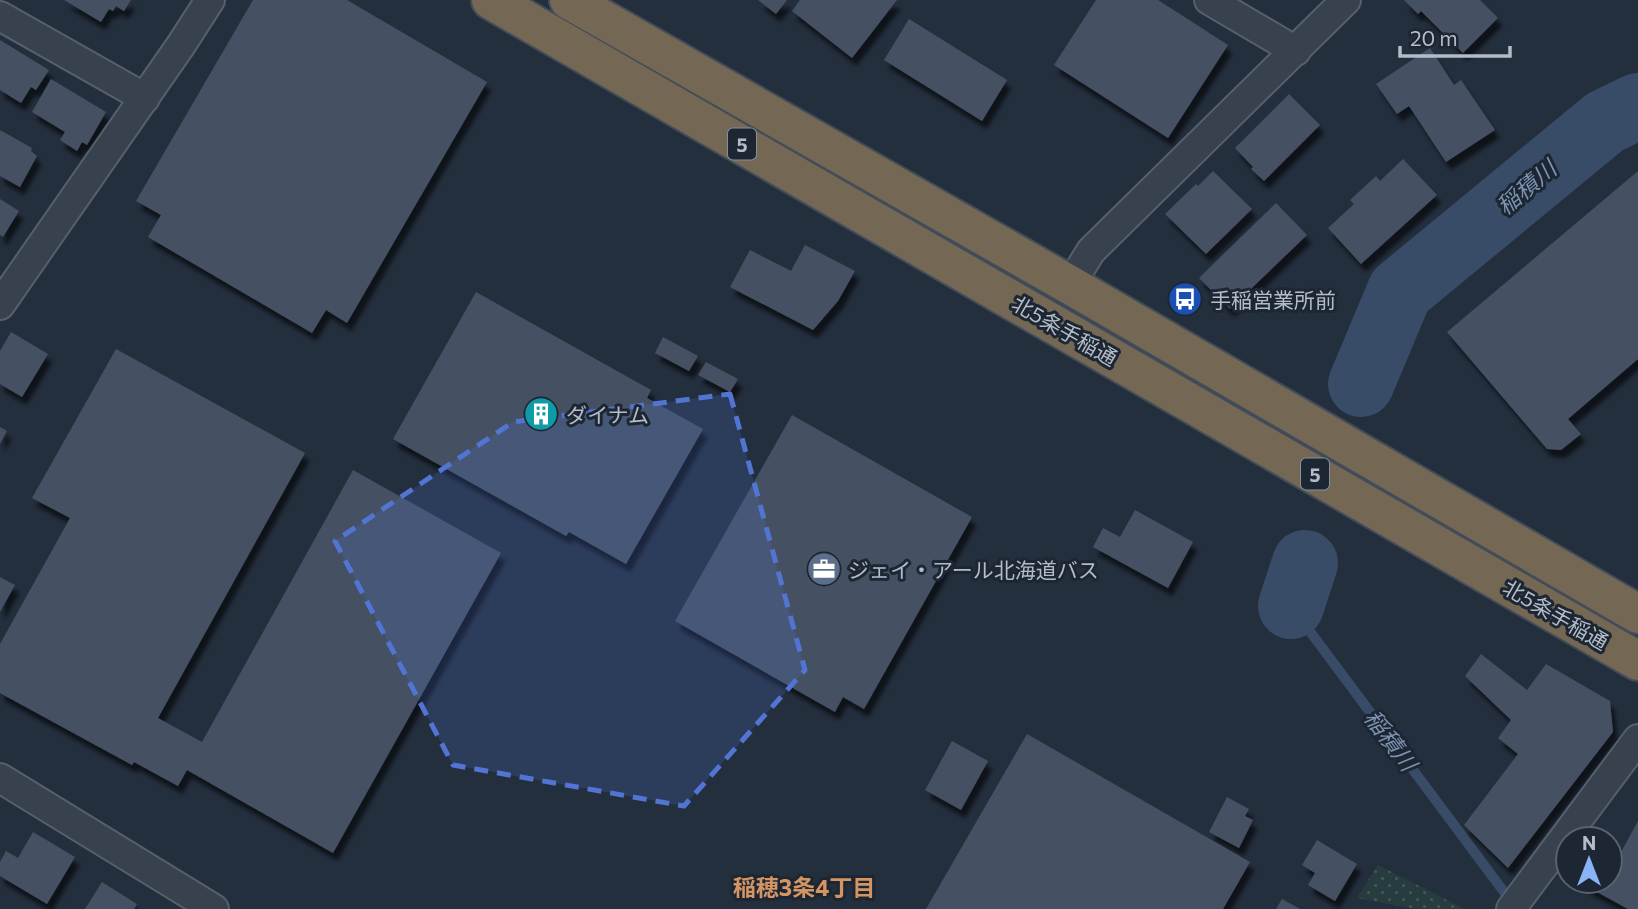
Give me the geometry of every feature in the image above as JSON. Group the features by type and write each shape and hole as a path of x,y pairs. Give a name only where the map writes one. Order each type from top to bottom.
{"highway":[{"name":"北5条手稲通","path":"491,0 1638,661"},
{"name":"北5条手稲通","path":"569,0 1070,285 1638,614"}],"street":[{"path":"0,305 210,0"},
{"path":"1209,0 1296,51"},
{"path":"1070,285 1091,251 1346,0"},
{"path":"0,16 145,98"},
{"path":"1518,899 1638,739"},
{"path":"0,778 214,909"}],"highlighted area":[{"path":"730,394 805,670 684,806 453,765 335,541 513,422"}],"green space":[{"path":"1378,865 1465,909 1415,909 1357,898"}],"building":[{"path":"64,0 131,0 124,11 116,6 113,11 109,9 101,22"},
{"path":"253,0 347,0 487,82 347,323 326,310 312,333 148,237 161,215 136,201"},
{"path":"758,0 787,0 776,14"},
{"path":"800,0 897,0 852,58 792,11"},
{"path":"1096,0 1158,0 1228,45 1168,138 1054,65"},
{"path":"1404,0 1480,0 1498,18 1463,53 1421,11 1418,14"},
{"path":"909,19 1007,80 982,121 884,60"},
{"path":"0,40 49,70 36,90 31,87 21,103 0,90"},
{"path":"1430,48 1454,85 1461,80 1495,130 1446,162 1409,106 1397,114 1376,84"},
{"path":"51,79 106,112 87,145 82,142 77,151 60,140 65,132 32,112"},
{"path":"1289,94 1320,125 1264,181 1235,148"},
{"path":"0,130 32,148 31,151 37,156 20,187 0,176"},
{"path":"1403,159 1437,195 1361,264 1328,228 1354,204 1350,200 1376,176 1380,181"},
{"path":"1213,171 1252,209 1206,254 1165,214"},
{"path":"1638,171 1638,359 1568,419 1581,434 1561,450 1547,449 1447,332"},
{"path":"0,199 19,211 3,237 0,235"},
{"path":"1276,203 1307,235 1230,309 1199,278"},
{"path":"805,245 855,271 838,301 813,330 730,287 750,250 791,271"},
{"name":"ダイナム","path":"476,292 651,390 647,398 703,429 626,564 569,532 566,536 393,439"},
{"path":"11,332 48,354 22,397 0,384 0,351"},
{"path":"663,337 698,356 689,371 655,353"},
{"path":"116,349 305,453 158,718 202,742 353,470 501,553 333,853 187,770 178,786 134,762 132,765 0,693 0,644 70,518 32,498"},
{"path":"706,362 738,379 730,392 698,375"},
{"name":"ジェイ・アール北海道バス","path":"792,415 972,517 864,709 843,697 835,712 675,621"},
{"path":"0,427 7,431 0,444"},
{"path":"1135,510 1193,542 1168,588 1093,547 1103,528 1120,537"},
{"path":"0,577 15,585 0,612"},
{"path":"1481,654 1527,690 1546,664 1610,701 1613,732 1508,868 1464,825 1518,754 1498,738 1511,720 1465,676"},
{"path":"1027,734 1250,862 1223,909 926,909"},
{"path":"952,741 988,761 961,810 925,790"},
{"path":"1227,797 1249,809 1245,816 1253,820 1239,848 1209,832"},
{"path":"1638,821 1638,909 1628,909 1602,895 1624,895 1624,847"},
{"path":"33,832 75,857 47,904 0,876 0,862 6,851 18,858"},
{"path":"1317,840 1357,864 1335,901 1308,885 1315,873 1302,865"},
{"path":"102,882 137,904 134,909 85,909"},
{"path":"1282,899 1300,909 1276,909"}],"waterway":[{"name":"稲積川","path":"1361,384 1400,291 1605,122 1638,106"},
{"name":"稲積川","path":"1291,606 1305,563"},
{"name":"稲積川","path":"1291,606 1513,904"}],"place":[{"name":"手稲営業所前","path":"1185,299"},
{"name":"ダイナム","path":"541,414"},
{"name":"ジェイ・アール北海道バス","path":"824,569"}],"district":[{"name":"稲穂3条4丁目","path":"804,887"}]}
